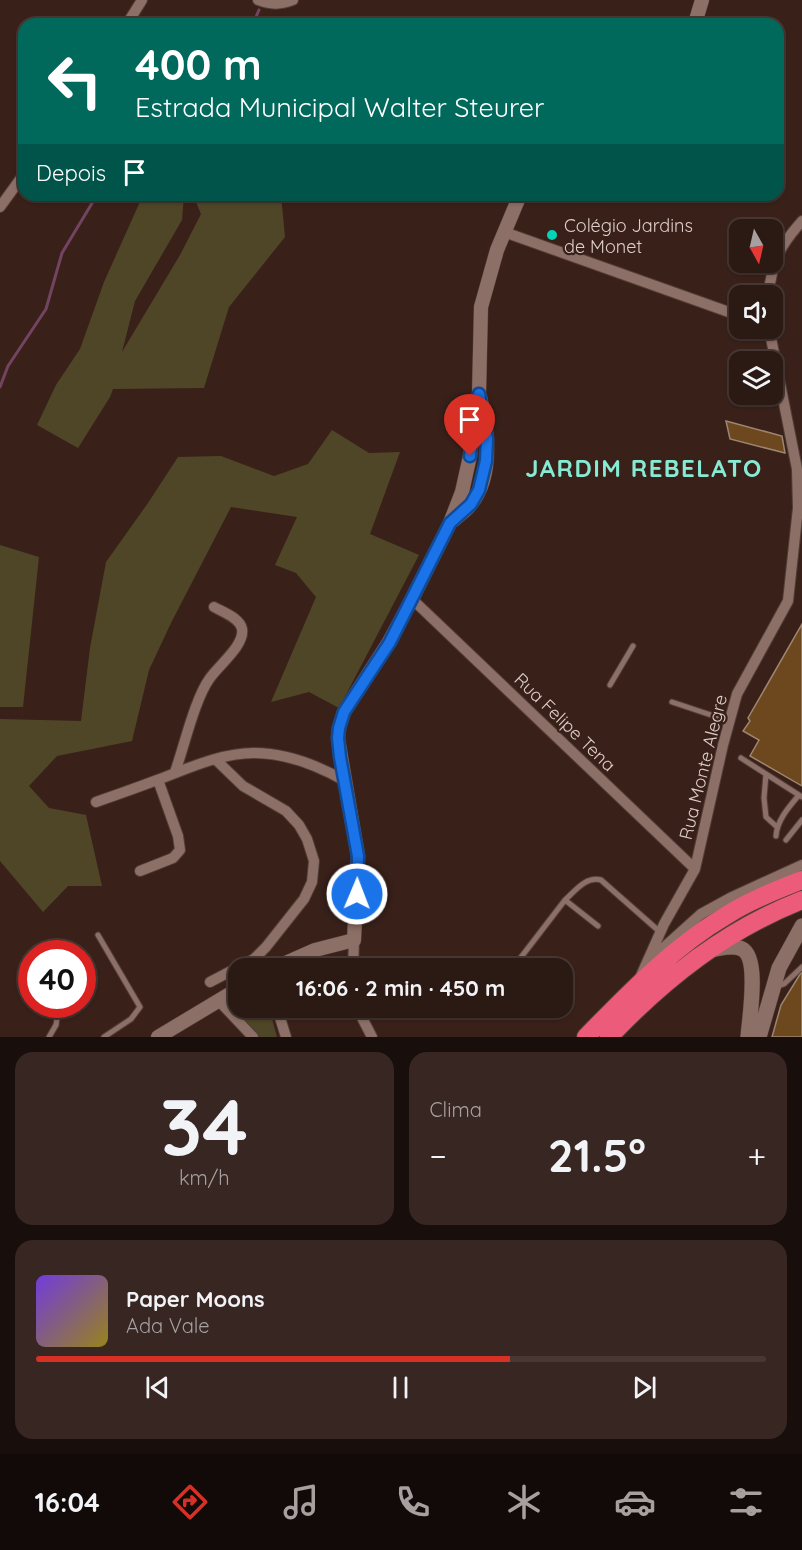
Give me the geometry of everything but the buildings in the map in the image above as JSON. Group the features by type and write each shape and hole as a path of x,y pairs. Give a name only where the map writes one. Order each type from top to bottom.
{"highway":[{"path":"586,1037 665,958 728,914 802,880"},
{"path":"611,1035 667,980 706,950 735,932 802,900"}],"main road":[{"path":"759,1037 772,987 789,948 802,926"},
{"path":"706,950 733,947 743,950 748,955 752,988 748,1037"},
{"path":"752,988 767,1005"}],"street":[{"path":"131,18 142,0"},
{"path":"258,0 267,4 281,4 293,0"},
{"path":"697,18 702,0"},
{"path":"0,207 18,182"},
{"path":"353,958 358,856 338,738 344,712 390,642 450,523 471,504 484,474 487,439 479,394 481,307 504,232 517,201"},
{"path":"770,285 773,264 787,237 802,221"},
{"path":"504,232 729,312"},
{"name":"Rua Monte Alegre","path":"637,984 662,928 694,869 737,694 788,601 798,508 797,469 770,339"},
{"name":"Rua Felipe Tena","path":"412,599 694,869"},
{"path":"175,772 203,690 210,677 227,660 242,639 242,628 238,621 214,607"},
{"path":"96,802 215,759 251,753 274,754 305,762 329,771 345,781"},
{"path":"210,982 254,959 266,947 304,899 312,882 314,861 307,839 299,825 286,811 243,786 215,759"},
{"path":"140,871 173,858 180,850 178,836 158,780"},
{"path":"645,964 684,928 702,915 732,897 802,865"},
{"path":"662,928 684,928"},
{"path":"297,958 315,950 354,940"},
{"path":"158,1037 228,995"},
{"path":"219,1001 253,1037"},
{"path":"279,1018 286,1037"},
{"path":"360,1018 372,1037"}],"lane":[{"path":"610,685 633,646"},
{"path":"672,702 729,721"},
{"path":"741,759 800,796 777,827 776,836"},
{"path":"766,774 764,798 766,817 777,827"},
{"path":"786,840 802,820"},
{"path":"520,958 565,900 593,878 600,880 662,928"},
{"path":"565,900 598,926"},
{"path":"98,935 140,1007 131,1019 104,1037"},
{"path":"772,987 784,984 802,967"},
{"path":"49,1037 57,1018"}],"shaded area":[{"path":"140,201 184,201 182,220 135,301 122,352 180,255 201,214 196,201 282,201 285,237 229,307 204,388 113,389 78,448 37,425 56,385 80,349 104,282"},
{"path":"332,430 369,453 400,452 370,534 419,555 339,708 309,692 271,702 316,597 296,573 275,565 297,517 231,507 149,670 132,741 57,756 29,786 49,808 86,815 102,886 68,886 43,912 0,861 0,719 81,721 90,648 106,562 178,457 221,456 274,476 308,464"},
{"path":"0,545 39,557 23,707 0,707"},
{"path":"244,1018 272,1018 277,1037 259,1037 248,1026"}],"waterway":[{"path":"256,18 259,10"},
{"path":"0,387 8,366 46,309 62,253 93,201"}],"place":[{"name":"Colégio Jardins de Monet","path":"552,235"}],"district":[{"name":"JARDIM REBELATO","path":"644,468"}],"route":[{"path":"357,894 358,856 340,757 339,728 344,712 390,642 450,523 471,504 479,490 484,474 487,439 479,394 474,413 470,456"}]}
